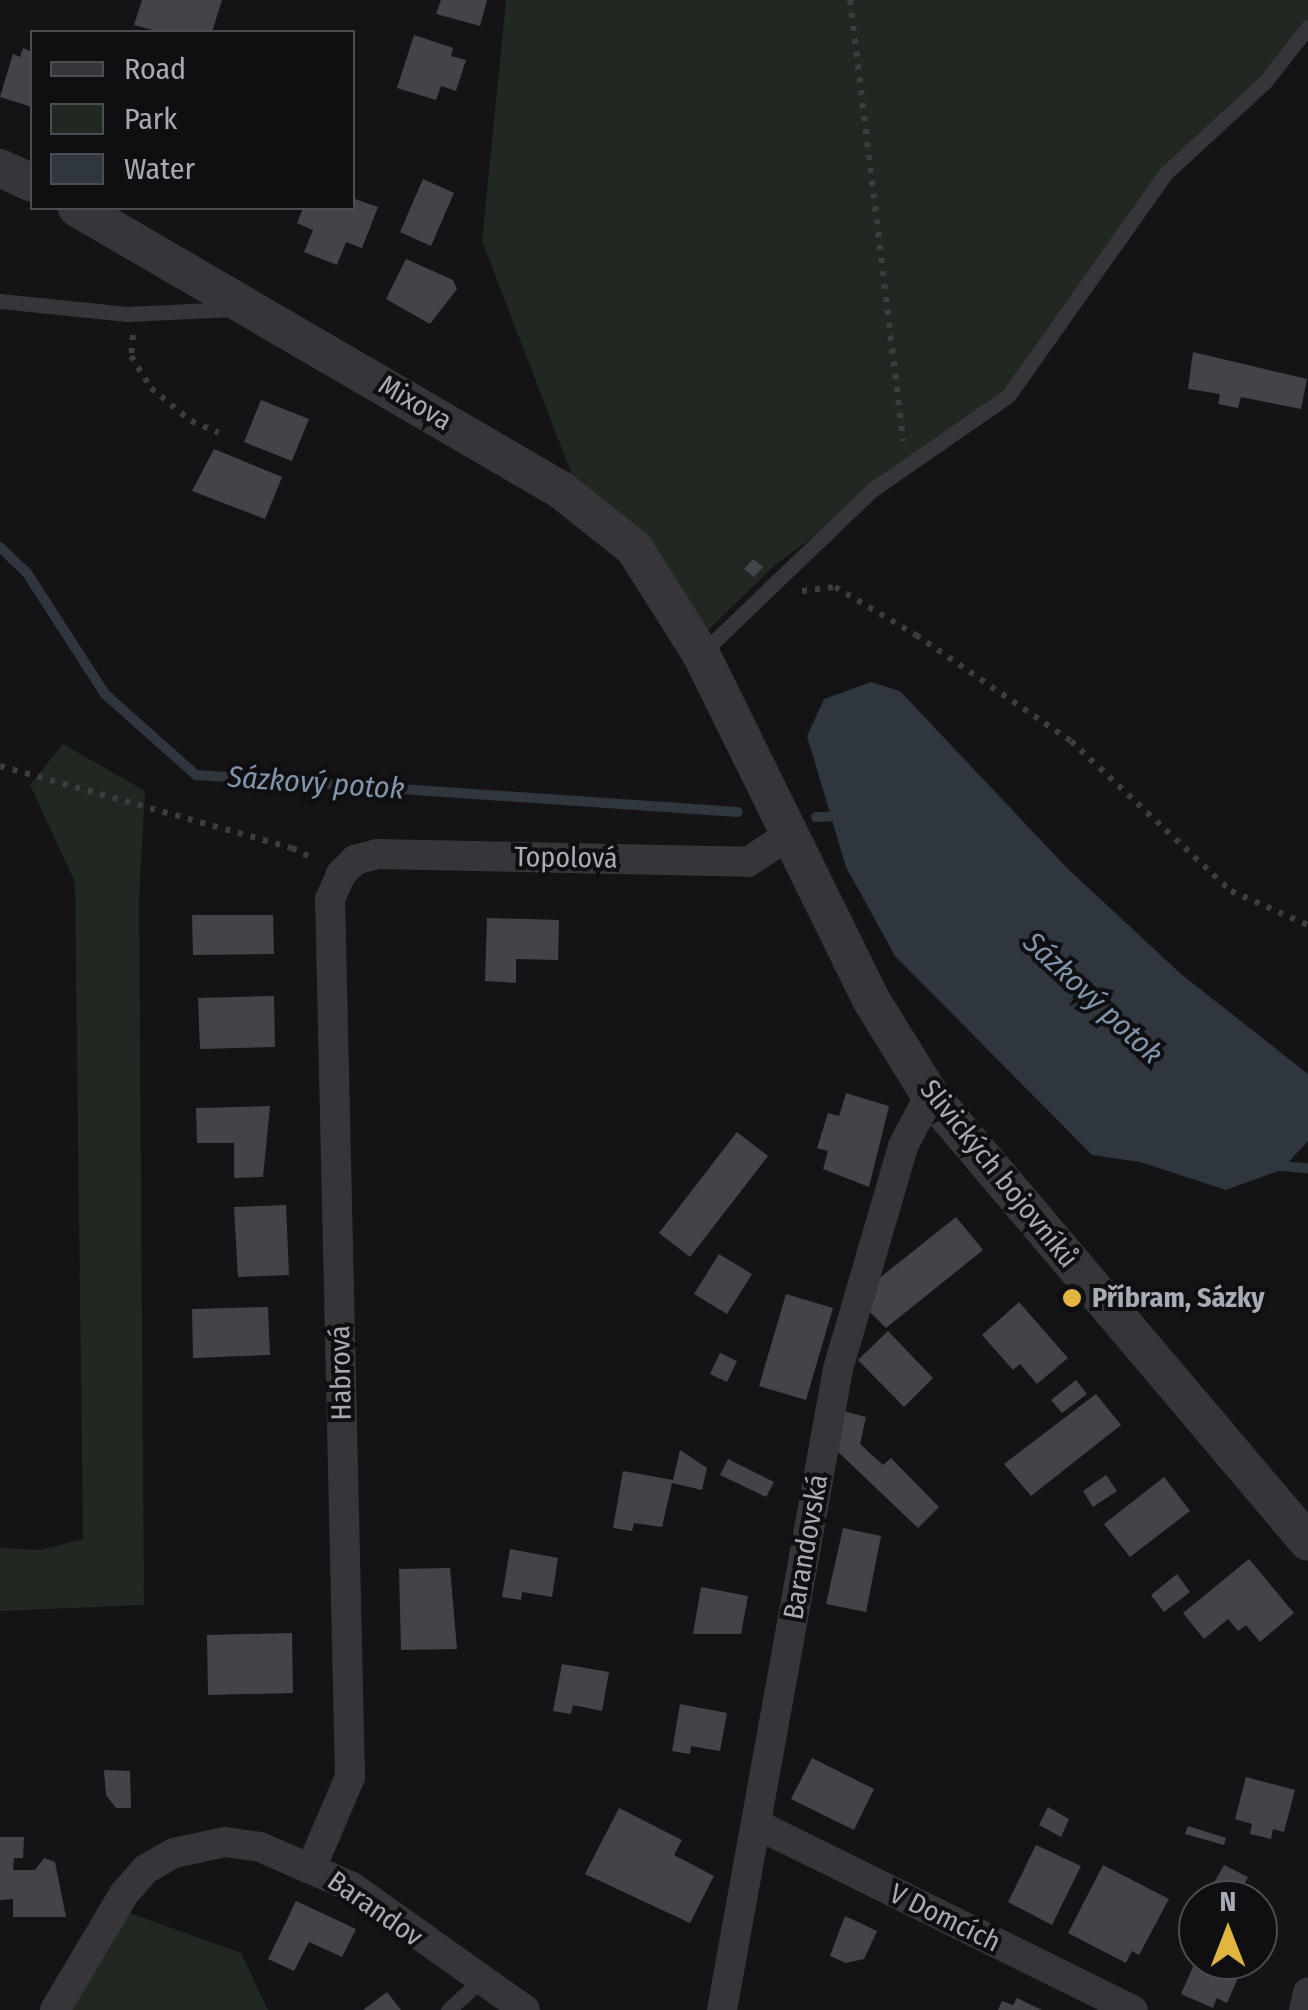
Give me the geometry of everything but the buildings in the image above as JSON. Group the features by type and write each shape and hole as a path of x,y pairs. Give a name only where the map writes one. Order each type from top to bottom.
{"street":[{"path":"0,168 30,182"},
{"name":"Mixova","path":"81,210 253,306 601,517 653,572 702,654"},
{"name":"Slivických bojovníků","path":"702,654 870,998 930,1095 1308,1542"},
{"name":"Topolová","path":"342,874 354,860 377,854 748,862 790,834"},
{"name":"Habrová","path":"312,1866 350,1777 330,899 342,874"},
{"name":"Barandovská","path":"722,2010 838,1369 903,1146 930,1095"},
{"name":"V Domcích","path":"758,1825 1133,2010"},
{"name":"Barandov","path":"56,2010 124,1894 146,1869 174,1853 225,1842 312,1866 524,2010"},
{"path":"1304,2010 1308,1992"}],"lane":[{"path":"702,654 756,597 906,462 1008,396 1166,173 1266,82 1308,28"},
{"path":"0,301 136,314 253,306"},
{"path":"448,2010 480,1982"}],"path":[{"path":"850,0 906,462"},
{"path":"136,314 130,356 152,388 191,421 219,433"},
{"path":"756,597 835,587 916,635 1071,742 1230,890 1308,925"},
{"path":"0,766 209,830 292,848 342,874"}],"green space":[{"path":"506,0 1308,0 1308,19 1274,71 1172,158 1002,398 775,565 700,638 637,537 572,475 482,241"},
{"path":"63,744 145,791 139,899 144,1605 0,1611 0,1548 41,1550 83,1539 75,882 30,785"},
{"path":"124,1911 241,1953 268,2010 57,2010"}],"water":[{"path":"871,682 900,691 1067,868 1181,974 1308,1074 1308,1141 1281,1170 1226,1190 1140,1162 1092,1155 895,956 846,867 807,736 824,699"}],"waterway":[{"name":"Sázkový potok","path":"0,547 27,573 105,694 196,775 738,812"},
{"name":"Sázkový potok","path":"816,817 839,816"},
{"name":"Sázkový potok","path":"1270,1165 1308,1168"}],"place":[{"name":"Příbram, Sázky","path":"1072,1298"}]}
